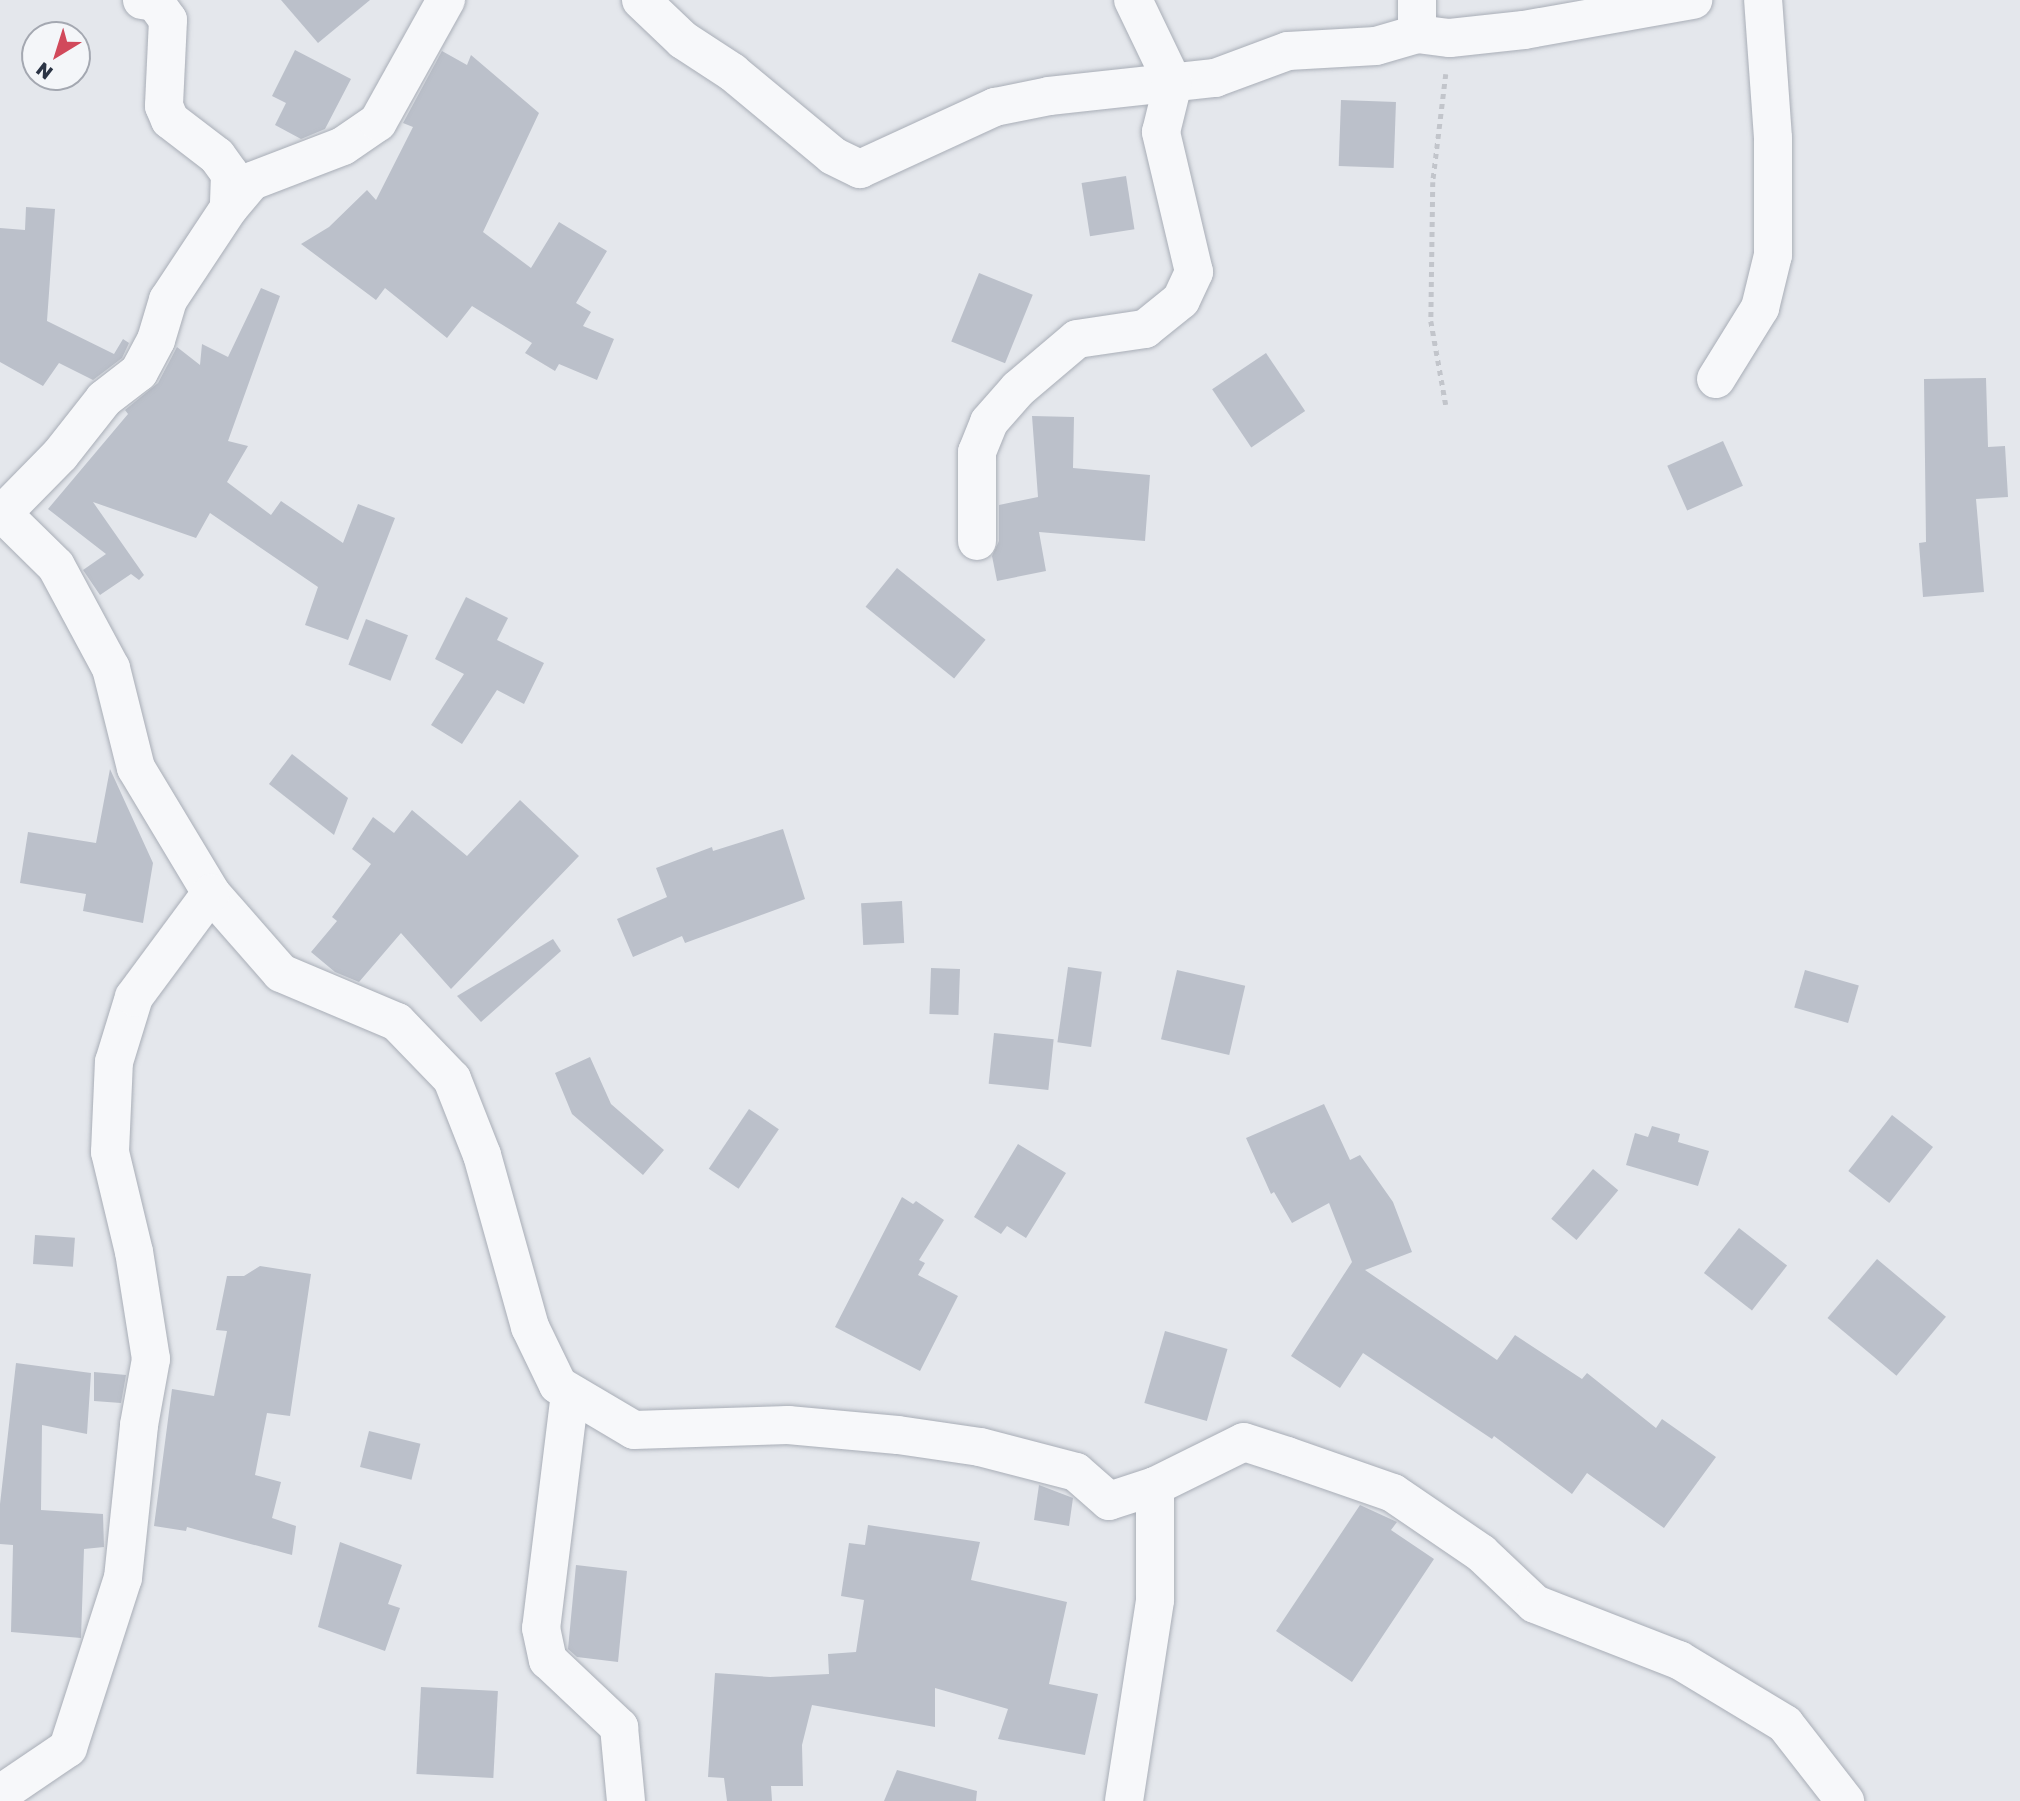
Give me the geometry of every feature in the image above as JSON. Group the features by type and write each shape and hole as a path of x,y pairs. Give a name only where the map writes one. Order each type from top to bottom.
{"street":[{"path":"142,0 155,2 169,20 164,106 170,120 217,156 230,174 229,208"},
{"path":"446,0 378,122 343,146 252,181 229,208 168,300 156,340 139,372 104,399 60,455 2,511 19,533 56,566 111,668 136,768 211,892 281,973 397,1022 452,1079 482,1155 530,1328 558,1385 634,1430 788,1425 898,1434 980,1447 1076,1472 1109,1501 1155,1486 1244,1442 1392,1493 1481,1553 1535,1604 1679,1660 1784,1724 1845,1801"},
{"path":"641,0 683,40 732,72 833,156 860,169 995,107 1215,78 1288,51 1376,46 1428,24 1693,0"},
{"path":"977,541 977,452 989,422 1018,389 1076,339 1145,328 1181,300 1194,272 1161,132 1173,83 1133,0"},
{"path":"1716,379 1760,308 1773,256 1773,138 1763,0"},
{"path":"0,1794 68,1748 123,1578 139,1425 152,1359 134,1252 110,1153 114,1062 134,997 211,892"},
{"path":"570,1393 541,1628 548,1660 619,1727 626,1801"},
{"path":"1124,1801 1155,1600 1155,1486"}],"path":[{"path":"1428,24 1433,182 1431,321 1446,405"}],"building":[{"path":"281,0 370,0 318,43"},
{"path":"295,50 351,79 325,129 301,139 275,125 286,103 272,96"},
{"path":"442,51 467,65 471,55 539,113 483,232 531,268 559,222 607,251 576,303 591,312 583,326 614,339 597,380 559,364 555,371 525,353 532,343 472,306 447,338 385,288 376,300 301,244 329,227 367,190 376,200 413,127 403,123"},
{"path":"1341,100 1396,102 1394,168 1339,166"},
{"path":"1126,176 1134,229 1090,236 1082,183"},
{"path":"26,207 55,209 47,321 114,354 123,339 129,343 122,358 93,380 59,363 43,386 0,362 0,228 25,230"},
{"path":"979,273 1033,295 1005,363 951,342"},
{"path":"261,288 280,296 228,441 248,446 227,482 271,515 281,501 343,543 358,504 395,518 348,640 305,625 318,587 210,513 196,538 93,502 144,575 139,580 131,574 100,595 83,570 106,554 48,509 128,414 125,410 158,383 177,347 200,365 202,344 228,357"},
{"path":"1266,353 1305,411 1251,447 1212,389"},
{"path":"1986,378 1988,447 2005,446 2008,497 1976,499 1984,592 1923,597 1919,543 1926,542 1924,379"},
{"path":"1032,416 1074,417 1073,468 1150,475 1145,541 1039,532 1046,571 997,581 992,556 999,541 999,505 1038,497"},
{"path":"1723,441 1743,486 1687,511 1667,466"},
{"path":"897,568 986,640 954,679 866,607"},
{"path":"466,597 508,618 497,640 544,663 524,704 497,690 462,744 431,725 464,674 435,659"},
{"path":"366,619 408,635 390,681 348,665"},
{"path":"292,754 348,798 334,835 269,784"},
{"path":"110,769 153,863 143,923 83,911 86,894 20,883 28,832 96,843"},
{"path":"520,800 579,856 451,989 401,933 359,982 335,972 311,952 337,921 332,917 371,864 352,849 373,817 394,833 412,810 467,856"},
{"path":"783,829 805,899 685,943 682,936 633,957 617,919 667,897 656,868 712,847 713,851"},
{"path":"902,901 904,943 863,945 861,903"},
{"path":"553,939 561,951 481,1022 457,996"},
{"path":"1068,967 1102,972 1091,1047 1057,1042"},
{"path":"931,968 960,969 958,1015 929,1014"},
{"path":"1177,970 1245,986 1229,1055 1161,1039"},
{"path":"1805,970 1859,985 1848,1023 1794,1007"},
{"path":"994,1033 1054,1039 1048,1090 989,1084"},
{"path":"590,1057 611,1104 664,1150 643,1175 572,1114 555,1073"},
{"path":"1324,1104 1350,1160 1360,1155 1393,1202 1412,1252 1365,1270 1497,1360 1515,1335 1582,1379 1587,1373 1656,1428 1662,1419 1716,1457 1664,1528 1587,1473 1572,1494 1494,1436 1492,1439 1363,1353 1340,1388 1291,1356 1352,1262 1329,1203 1292,1223 1274,1192 1271,1194 1246,1138"},
{"path":"749,1109 779,1129 739,1189 709,1169"},
{"path":"1892,1115 1933,1147 1889,1203 1848,1171"},
{"path":"1652,1126 1680,1134 1678,1142 1709,1151 1698,1186 1626,1165 1635,1133 1648,1137"},
{"path":"1018,1144 1066,1173 1026,1238 1007,1226 1001,1234 974,1217"},
{"path":"1593,1169 1618,1190 1576,1240 1551,1219"},
{"path":"902,1197 913,1204 916,1201 944,1220 919,1260 925,1263 918,1275 958,1296 920,1371 835,1327"},
{"path":"1739,1228 1787,1266 1752,1310 1704,1273"},
{"path":"35,1235 75,1238 73,1267 33,1264"},
{"path":"1877,1259 1946,1317 1896,1376 1828,1318"},
{"path":"260,1266 311,1274 290,1416 267,1413 255,1475 281,1482 272,1518 296,1526 292,1555 187,1527 186,1531 154,1526 172,1389 214,1396 227,1331 216,1330 227,1276 244,1276"},
{"path":"1165,1331 1227,1349 1207,1421 1144,1403"},
{"path":"16,1363 91,1373 87,1434 42,1425 41,1510 103,1514 104,1547 84,1549 81,1638 11,1632 13,1545 0,1544 0,1504"},
{"path":"94,1372 126,1375 121,1403 94,1401"},
{"path":"369,1431 420,1444 411,1480 360,1467"},
{"path":"1039,1485 1073,1498 1069,1526 1034,1520"},
{"path":"1360,1505 1397,1522 1391,1530 1434,1559 1352,1682 1276,1631"},
{"path":"868,1525 980,1542 971,1580 1067,1602 1049,1684 1098,1694 1085,1755 998,1739 1008,1709 935,1688 935,1727 812,1705 802,1745 803,1786 771,1786 772,1801 727,1801 724,1778 708,1777 715,1673 770,1677 829,1674 828,1654 856,1652 864,1600 841,1596 849,1543 865,1545"},
{"path":"340,1542 402,1565 388,1604 400,1608 385,1651 318,1627"},
{"path":"576,1565 627,1571 618,1662 577,1657 568,1649"},
{"path":"421,1687 498,1691 493,1778 416,1774"},
{"path":"897,1770 977,1791 976,1801 884,1801"}]}
